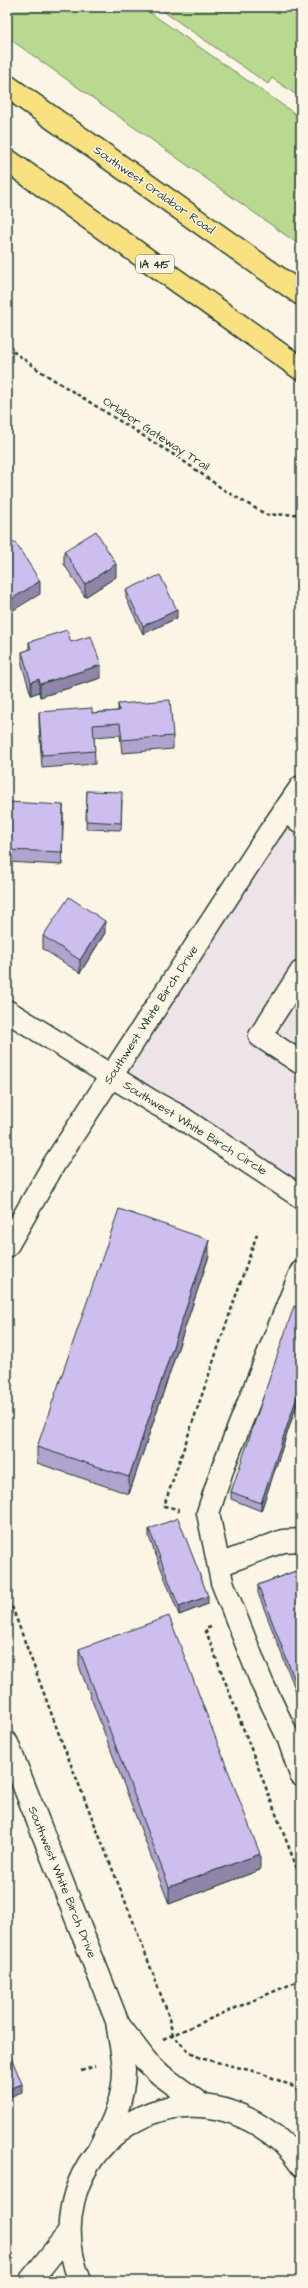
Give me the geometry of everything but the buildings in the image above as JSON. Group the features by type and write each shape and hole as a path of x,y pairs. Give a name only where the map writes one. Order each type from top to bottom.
{"main road":[{"name":"Southwest Oralabor Road","path":"7,86 301,294"},
{"name":"IA 415","path":"7,160 301,369"}],"street":[{"name":"Southwest White Birch Drive","path":"7,1246 54,1164 112,1075 293,817 301,787"},
{"path":"301,972 260,1036 301,1063"},
{"name":"Southwest White Birch Circle","path":"7,1011 112,1075 153,1102 179,1116 301,1197"},
{"path":"301,1272 223,1467 208,1513 222,1582 262,1683 288,1737 301,1775"},
{"path":"218,1565 283,1541 301,1540"},
{"name":"Southwest White Birch Drive","path":"7,1743 129,2053 203,2106"},
{"name":"Southwest White Birch Drive","path":"80,2281 73,2264 68,2234 71,2203 81,2174 99,2149 115,2117 121,2095 124,2070 129,2053"},
{"name":"Southwest White Birch Drive","path":"99,2149 120,2130 146,2115 174,2107 203,2106 241,2114 274,2134 301,2165"},
{"path":"30,2281 68,2234"}],"path":[{"name":"Orlabor Gateway Trail","path":"7,347 182,460 224,490 267,515 301,514"},
{"path":"7,1606 11,1604 60,1737 167,2011 173,2035 185,2048 200,2058 261,2073 292,2086 301,2093"},
{"path":"81,2071 173,2035 301,1980"}],"shaded area":[{"path":"301,787 301,1197 112,1075"}],"green space":[{"path":"7,7 142,7 301,118 301,246 7,37"},
{"path":"157,7 301,7 301,98 272,78 268,84"}]}
